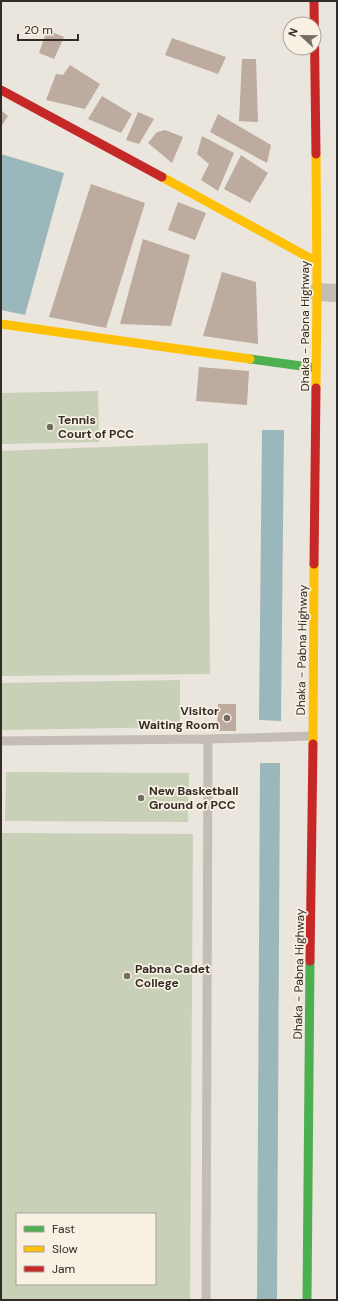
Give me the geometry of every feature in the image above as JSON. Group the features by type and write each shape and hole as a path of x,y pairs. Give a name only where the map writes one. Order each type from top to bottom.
{"main road":[{"name":"Dhaka - Pabna Highway","path":"307,1300 317,292 314,1"},
{"path":"1,90 317,262"},
{"path":"1,324 316,368"}],"street":[{"path":"317,292 337,293"}],"lane":[{"path":"1,741 208,739 313,736"},
{"path":"206,1300 208,739"}],"green space":[{"name":"Tennis Court of PCC","path":"98,391 99,442 2,444 1,393"},
{"path":"208,443 210,674 1,676 1,451"},
{"path":"180,680 180,727 1,730 1,683"},
{"path":"6,772 189,773 188,822 5,821"},
{"path":"1,833 193,834 190,1300 1,1300"}],"water":[{"path":"1,154 64,173 25,315 1,310"},
{"path":"262,430 284,430 281,721 259,720"},
{"path":"260,763 280,763 277,1300 257,1300"}],"building":[{"path":"47,30 64,37 54,59 39,53"},
{"path":"172,38 226,57 218,74 165,55"},
{"path":"242,59 256,59 258,122 239,121"},
{"path":"70,65 100,84 85,109 46,100 56,74 63,75"},
{"path":"102,96 132,114 121,133 88,119"},
{"path":"1,110 8,116 1,127"},
{"path":"138,112 154,119 139,144 126,140"},
{"path":"218,114 271,145 267,163 210,132"},
{"path":"165,130 183,137 172,163 148,143 157,132"},
{"path":"202,136 234,153 218,191 201,180 209,164 197,154"},
{"path":"241,155 268,173 250,203 224,189"},
{"path":"91,184 145,203 106,328 49,317"},
{"path":"178,202 206,213 195,240 168,230"},
{"path":"143,239 190,255 171,326 120,324"},
{"path":"222,272 256,282 258,344 203,336"},
{"path":"199,367 249,371 247,405 196,401"},
{"name":"Visitor Waiting Room","path":"218,704 236,704 236,731 217,731"}],"traffic: fast":[{"path":"250,359 316,368"},
{"path":"307,1300 310,961"}],"traffic: slow":[{"path":"316,154 316,388"},
{"path":"162,177 317,262"},
{"path":"1,324 250,359"},
{"path":"313,744 314,564"}],"traffic: jam":[{"path":"314,1 316,154"},
{"path":"1,90 162,177"},
{"path":"314,564 316,388"},
{"path":"310,961 313,744"}],"place":[{"name":"Tennis Court of PCC","path":"50,427"},
{"name":"Visitor Waiting Room","path":"227,718"},
{"name":"New Basketball Ground of PCC","path":"141,798"},
{"name":"Pabna Cadet College","path":"127,976"}]}
